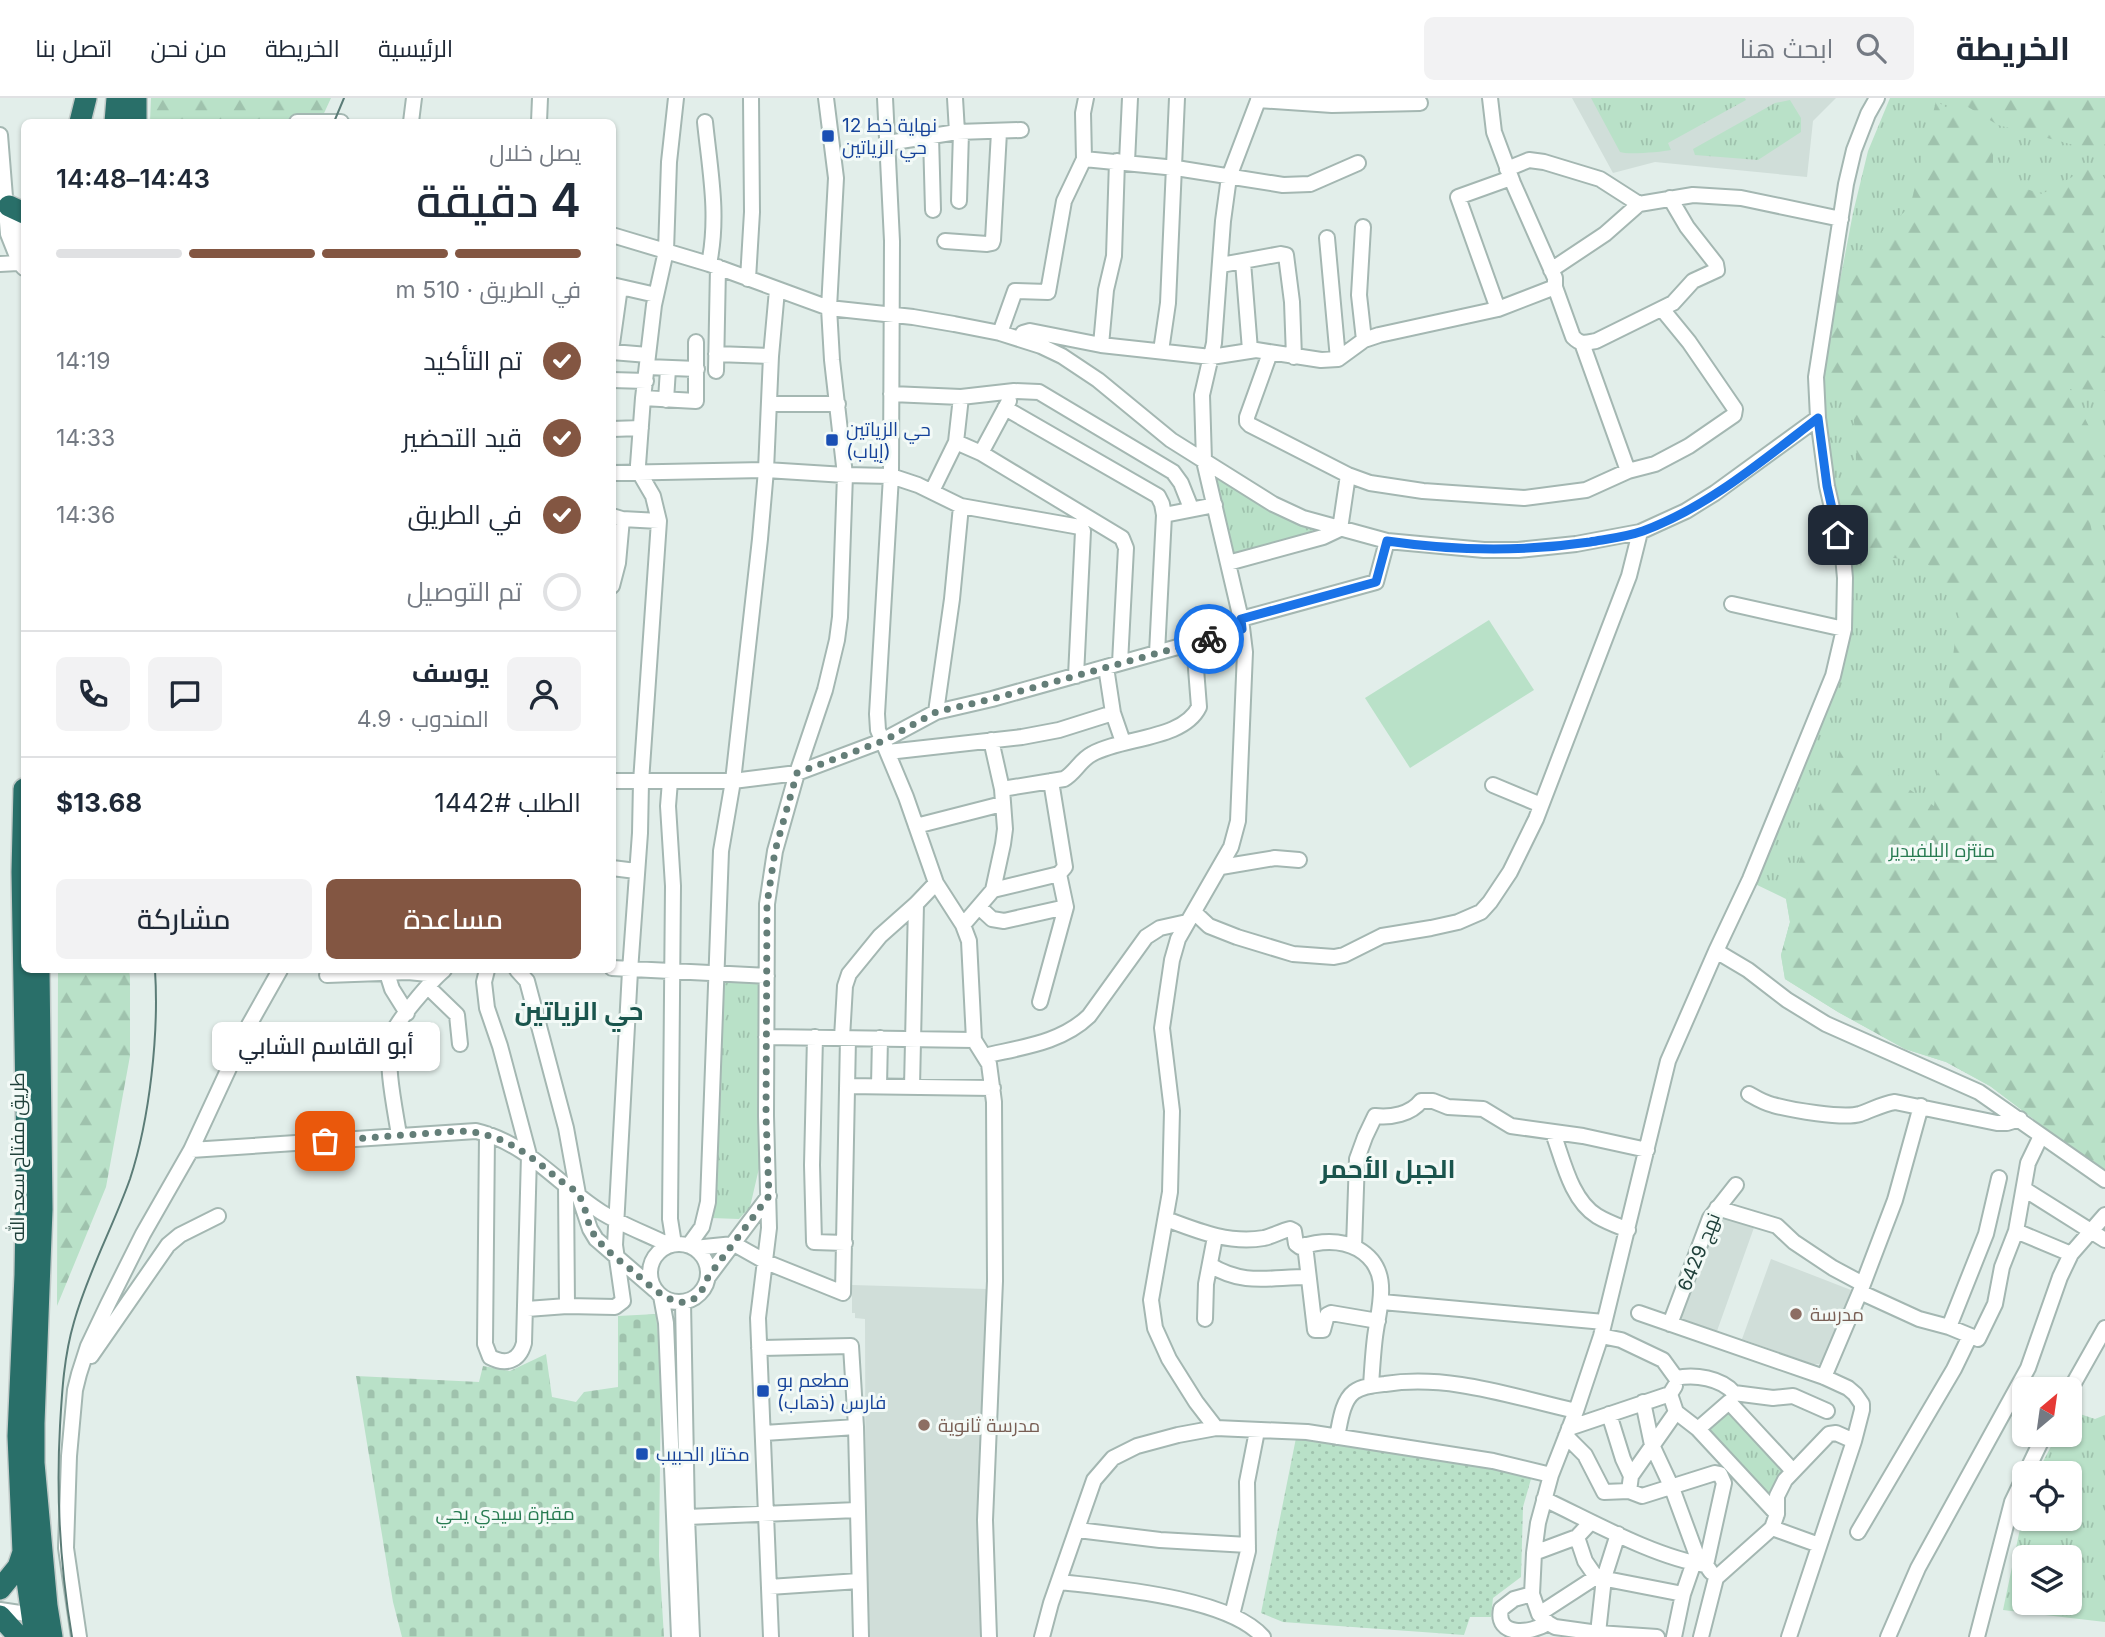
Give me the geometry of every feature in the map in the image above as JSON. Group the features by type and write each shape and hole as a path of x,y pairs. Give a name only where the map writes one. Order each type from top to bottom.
{"highway":[{"path":"81,119 86,98"},
{"path":"115,119 117,98"},
{"path":"136,98 136,119"},
{"name":"طريق مفتاح سعد الله","path":"24,973 27,1155 18,1436 23,1552 42,1616"},
{"name":"طريق مفتاح سعد الله","path":"34,1637 42,1616 34,1463 42,1209 39,973"},
{"path":"0,1589 18,1567 23,1552"},
{"path":"0,1616 19,1637"}],"street":[{"path":"411,119 414,98"},
{"path":"539,119 540,98"},
{"path":"527,1309 615,1307 620,1305 624,1295 615,1257 641,782 659,521 653,496 639,472 640,428 656,295 666,251 669,162 676,98"},
{"path":"748,279 753,186 751,98"},
{"path":"771,1637 758,1318 766,1262 769,1196 767,904 773,864 797,773 816,723 837,640 845,475 829,308 836,178 827,98"},
{"path":"885,98 892,241 891,476 878,730 936,883 963,925 970,949 974,1040 991,1072 993,1088 995,1282 985,1520 989,1637"},
{"path":"955,98 959,132 959,201"},
{"path":"1000,333 1015,291 1048,292 1065,201 1084,159 1083,113 1086,98"},
{"path":"1101,345 1105,290 1114,256 1130,98"},
{"path":"1161,351 1168,303 1177,98"},
{"path":"1490,98 1494,132 1509,173 1551,270 1573,337 1582,343 1628,471"},
{"path":"1657,1637 1555,1627 1544,1619 1532,1594 1534,1553 1551,1475 1576,1411 1602,1329 1668,1061 1750,879 1833,676 1844,629 1845,578 1818,418 1816,377 1854,150 1877,98"},
{"path":"1216,1428 1179,1377 1155,1328 1152,1300 1170,1192 1172,1111 1162,1028 1172,960 1178,939 1231,847 1238,821 1245,652 1205,461 1202,395 1211,357 1229,177 1258,99 1332,104 1420,103"},
{"path":"705,122 715,214 713,266 716,372"},
{"path":"888,143 959,132 1021,130"},
{"path":"945,242 992,243 999,132"},
{"path":"0,135 21,257 0,264"},
{"path":"931,136 933,210"},
{"path":"1084,159 1176,168 1283,185 1310,184 1358,163"},
{"path":"1498,309 1458,197 1509,173 1529,160 1600,179 1639,204"},
{"path":"1551,270 1605,234 1639,204 1670,198 1693,195 1741,198 1841,219"},
{"path":"1582,343 1596,341 1662,309 1673,303 1693,281 1717,270 1718,267 1687,228 1670,198"},
{"path":"1363,227 1359,295 1364,340"},
{"path":"616,236 713,266 829,308 913,317 1020,339 1062,356 1098,380 1171,440 1273,504 1303,518 1387,541 1484,550 1518,550 1576,544 1640,532 1686,511 1716,493 1818,418"},
{"path":"1327,238 1338,359"},
{"path":"1221,265 1281,254 1286,256 1292,302 1294,357"},
{"path":"1243,262 1250,350"},
{"path":"616,286 656,295"},
{"path":"1020,339 1023,332 1030,331 1101,345 1211,357 1241,354 1250,350 1294,357 1338,359 1364,340 1498,309 1555,287"},
{"path":"682,1246 702,1227 708,1202 721,851 733,782 766,470 777,290"},
{"path":"1270,353 1247,422 1348,475 1370,482 1423,491 1524,498 1586,490 1628,471 1655,464 1689,446 1735,413 1734,406 1662,309"},
{"path":"643,398 696,401 696,342"},
{"path":"616,354 647,368"},
{"path":"716,354 771,355"},
{"path":"616,379 647,368 697,369"},
{"path":"666,400 668,369"},
{"path":"981,453 1014,391"},
{"path":"891,394 961,397 1039,391 1173,472 1181,483 1191,508"},
{"path":"932,491 956,442 961,397"},
{"path":"769,404 838,404"},
{"path":"1005,408 1158,496 1163,504 1157,653"},
{"path":"616,429 640,428"},
{"path":"956,442 981,453 1089,526 1122,538 1126,548 1113,665 1113,713 1123,742"},
{"path":"616,474 766,470 891,476 932,491 961,506 1089,526"},
{"path":"1340,529 1348,475"},
{"path":"1164,515 1215,505"},
{"path":"936,712 952,599 961,506"},
{"path":"617,518 659,521"},
{"path":"1076,676 1089,526"},
{"path":"1228,563 1324,537 1340,529"},
{"path":"984,1056 1042,1042 1078,1026 1089,1016 1146,937 1160,928 1190,917 1237,937 1293,954 1334,957 1344,955 1382,936 1458,922 1481,912 1500,889 1527,839 1629,576 1640,532"},
{"path":"885,747 936,712 1194,643 1241,624 1376,582 1387,541"},
{"path":"1732,604 1844,629"},
{"path":"1002,789 1064,779 1092,754 1123,742 1178,728 1196,713 1199,702 1194,643"},
{"path":"616,781 733,782 797,773 885,747 991,740 1059,730 1113,713"},
{"path":"963,925 993,890 1005,829 1002,789 991,740"},
{"path":"993,890 1059,874 1066,867 1051,780"},
{"path":"670,781 668,806 673,886 670,1219 682,1246"},
{"path":"1493,785 1541,805"},
{"path":"916,826 1002,804"},
{"path":"1221,867 1275,858 1299,860"},
{"path":"616,870 636,872"},
{"path":"1040,1002 1066,907 1059,874"},
{"path":"679,1637 666,1323 658,1293 649,1274 650,1266 659,1251 682,1246 734,1244 766,1262 843,1293 847,979 880,936 936,883"},
{"path":"912,1087 916,904"},
{"path":"979,907 992,919 1004,921 1066,907"},
{"path":"1716,951 1826,1024 1967,1086 2020,1119 2105,1180"},
{"path":"616,969 766,976"},
{"path":"79,1637 66,1536 72,1414 79,1374 108,1304 143,1234 191,1150 249,1025 278,973"},
{"path":"327,975 366,973"},
{"path":"387,973 407,1013"},
{"path":"399,1135 391,1077 392,1033 440,973"},
{"path":"486,973 484,982 487,1008 529,1154 527,1309 522,1351 509,1362 499,1362 490,1357 485,1344 487,1134"},
{"path":"520,973 527,981 552,1071 578,1195 590,1229 604,1247 658,1293 680,1302"},
{"path":"428,987 457,1015 460,1044"},
{"path":"390,1042 411,1040 429,1031"},
{"path":"766,1037 974,1040"},
{"path":"815,1037 812,1165 814,1242 845,1243"},
{"path":"879,1086 880,1038"},
{"path":"847,1086 993,1088"},
{"path":"1749,1094 1772,1105 1851,1115 1895,1102 1997,1123 2020,1119"},
{"path":"1354,1247 1357,1159 1365,1137 1376,1116 1394,1116 1415,1108 1421,1101 1448,1107 1483,1109 1511,1126 1583,1136 1647,1150"},
{"path":"1824,1377 1862,1288 1895,1200 1921,1106"},
{"path":"191,1150 459,1131 487,1134 529,1154 602,1212 682,1246 704,1259 708,1277"},
{"path":"1553,1133 1579,1198 1596,1215 1628,1230"},
{"path":"1717,1208 1777,1226 1804,1249 1862,1288 1919,1320 1949,1326 1979,1339 1995,1304 2002,1267 2016,1231 2028,1163 2041,1136"},
{"path":"1949,1326 1986,1234 1999,1178"},
{"path":"566,1185 567,1306"},
{"name":"نهج 6429","path":"1670,1324 1710,1218 1737,1185"},
{"path":"2024,1189 2105,1240"},
{"path":"666,1323 680,1302 698,1295 705,1287 708,1277 769,1196"},
{"path":"1888,1637 1919,1569 2028,1368 2060,1277 2071,1254 2105,1215"},
{"path":"79,1374 168,1245 180,1235 218,1216"},
{"path":"1166,1219 1215,1237 1241,1240 1261,1238 1290,1229 1295,1233 1296,1244 1300,1247 1329,1242 1354,1247 1367,1254 1377,1268 1382,1290 1371,1386"},
{"path":"2016,1231 2071,1254"},
{"path":"1205,1319 1206,1284 1215,1237"},
{"path":"1305,1245 1316,1330 1324,1330 1327,1315 1331,1313 1378,1321"},
{"path":"1210,1265 1240,1279 1308,1277"},
{"path":"680,1302 692,1637"},
{"path":"1382,1302 1602,1329 1663,1360 1676,1378"},
{"path":"1639,1313 1824,1377 1848,1388 1859,1399 1862,1410 1854,1441 1789,1637"},
{"path":"2077,1377 2105,1328"},
{"path":"1858,1532 1954,1369 1970,1336"},
{"path":"759,1348 851,1346 856,1427 861,1637"},
{"path":"1676,1378 1698,1376 1728,1387 1731,1398 1793,1471"},
{"path":"1676,1378 1670,1394 1676,1412 1698,1429 1728,1462 1774,1521 1819,1545"},
{"path":"1337,1437 1349,1397 1361,1388 1371,1386 1418,1381 1462,1384 1576,1411"},
{"path":"1568,1432 1609,1414 1670,1394"},
{"path":"1698,1429 1731,1398 1793,1396 1827,1411"},
{"path":"1643,1402 1652,1446 1672,1488 1700,1565"},
{"path":"1629,1491 1631,1476 1676,1412"},
{"path":"1609,1414 1631,1476"},
{"path":"764,1433 856,1427"},
{"path":"1042,1637 1094,1480 1113,1458 1137,1446 1216,1428 1307,1432 1493,1461 1551,1475"},
{"path":"1232,1615 1248,1545 1247,1482 1257,1431"},
{"path":"1568,1432 1585,1455 1604,1492 1629,1491 1642,1496 1715,1473 1720,1475 1724,1483 1700,1565 1683,1594 1674,1637"},
{"path":"1702,1637 1716,1578 1774,1521 1780,1489 1793,1471 1831,1433 1854,1441"},
{"path":"1976,1637 2012,1503 2038,1447"},
{"path":"1720,1475 1728,1462"},
{"path":"1544,1499 1618,1534 1700,1565 1716,1578"},
{"path":"687,1517 857,1510"},
{"path":"1534,1553 1577,1538 1591,1522"},
{"path":"1078,1530 1160,1540 1248,1545"},
{"path":"1598,1633 1600,1578 1618,1534"},
{"path":"1577,1538 1585,1561 1600,1578 1683,1594"},
{"path":"1532,1594 1514,1599 1501,1609 1499,1618 1503,1627 1514,1634 1527,1633 1600,1578"},
{"path":"769,1587 859,1581"},
{"path":"1060,1582 1143,1592 1232,1615 1263,1637"},
{"path":"0,1601 42,1616"},
{"path":"0,1610 42,1616"}],"shaded area":[{"path":"1572,98 1836,98 1813,121 1807,177 1655,162 1613,173"},
{"path":"1718,1208 1756,1222 1717,1331 1679,1318"},
{"name":"مدرسة","path":"1771,1259 1851,1290 1824,1361 1819,1364 1742,1339"},
{"name":"مدرسة ثانوية","path":"852,1285 987,1289 980,1532 986,1637 866,1637 865,1319 855,1318 855,1313 852,1313"}],"green space":[{"path":"151,98 331,98 321,119 150,119"},
{"path":"1591,98 1746,100 1668,143 1671,150 1630,153 1620,152"},
{"name":"منتزه البلفيدير","path":"1890,98 2105,98 2105,1173 1990,1086 1946,1062 1905,1049 1785,979 1781,955 1790,922 1786,899 1753,883 1835,677 1846,584 1816,432 1827,349 1853,213 1868,151"},
{"path":"1953,98 2105,98 2105,144 2097,151 1998,125"},
{"path":"1790,100 1801,118 1801,132 1758,160 1695,155 1693,149 1775,103"},
{"name":"منتزه البلفيدير","path":"1936,101 1993,136 1993,178 2042,194 2095,164 2105,179 2105,222 2101,254 2105,257 2105,321 2094,330 2105,337 2105,390 2070,389 2105,458 2105,519 2090,522 2099,567 2105,567 2105,638 2102,639 2105,651 2105,752 2100,831 2105,829 2105,1153 2096,1166 1990,1086 1946,1062 1905,1049 1785,979 1781,955 1790,922 1786,898 1842,744 1934,806 1960,601 1925,561 1841,553 1828,484 1859,481 1853,410 1824,365 1843,266 1910,207"},
{"path":"1210,471 1331,529 1231,558"},
{"path":"1489,620 1534,690 1410,768 1365,698"},
{"path":"58,973 129,973 130,1056 106,1187 57,1306"},
{"path":"719,976 760,979 760,1164 750,1207 739,1219 711,1218"},
{"name":"مقبرة سيدي يحي","path":"656,1314 661,1369 659,1556 664,1637 402,1637 393,1602 356,1376 479,1382 483,1366 510,1371 546,1354 552,1397 576,1402 584,1392 618,1387 618,1316"},
{"path":"1729,1403 1790,1469 1778,1512 1701,1429"},
{"path":"2082,1415 2095,1419 2105,1415 2105,1622 2046,1615 2082,1615 2082,1545 2017,1545 2020,1531 2082,1531 2082,1461 2043,1461 2051,1447 2082,1447"},
{"path":"1297,1433 1533,1472 1523,1507 1521,1577 1493,1598 1491,1617 1470,1617 1464,1635 1283,1622 1261,1613"},
{"path":"2012,1567 2012,1611 2003,1610"}],"tram line":[{"path":"335,119 344,98"},
{"path":"72,1637 64,1584 59,1506 64,1374 80,1303 130,1179 143,1129 152,1075 156,1021 155,973"}],"way so far":[{"path":"325,1141 459,1131 476,1131 500,1138 529,1154 579,1196 590,1229 596,1238 661,1296 678,1303 690,1300 705,1287 708,1277 769,1196 766,1116 767,904 775,851 797,773 883,741 936,712 1209,639"}],"place":[{"name":"نهاية خط 12 حي الزياتين","path":"828,136"},
{"name":"حي الزياتين (إياب)","path":"832,440"},
{"name":"أبو القاسم الشابي","path":"325,1141"},
{"name":"مدرسة","path":"1796,1314"},
{"name":"مطعم بو فارس (ذهاب)","path":"763,1391"},
{"name":"مدرسة ثانوية","path":"924,1425"},
{"name":"مختار الحبيب","path":"642,1454"}],"district":[{"name":"حي الزياتين","path":"579,1010"},
{"name":"الجبل الأحمر","path":"1388,1168"}],"route":[{"path":"1209,639 1242,629 1241,619 1376,582 1387,541 1484,550 1518,550 1576,544 1640,532 1686,511 1716,493 1818,418 1827,486 1838,535"}]}
